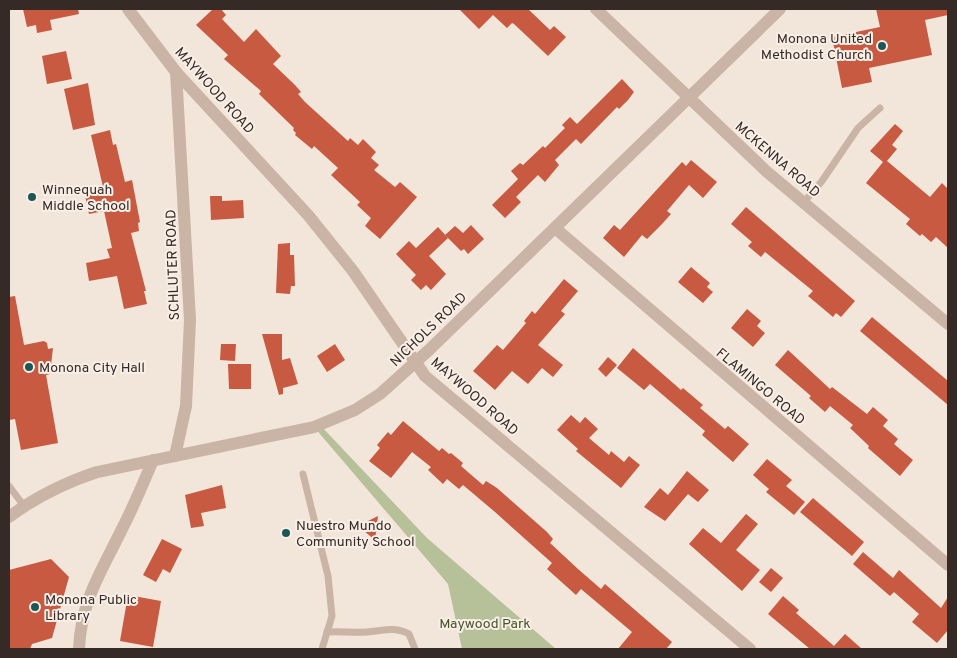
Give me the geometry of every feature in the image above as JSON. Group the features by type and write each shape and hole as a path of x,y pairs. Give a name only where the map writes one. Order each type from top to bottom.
{"street":[{"name":"MAYWOOD ROAD","path":"128,9 176,72 308,215 353,271 415,364 433,383 750,649"},
{"name":"MCKENNA ROAD","path":"596,9 760,165 948,324"},
{"name":"NICHOLS ROAD","path":"9,517 24,506 68,481 97,472 266,439 314,427 355,410 380,394 415,364 780,9"},
{"name":"SCHLUTER ROAD","path":"175,456 186,406 190,320 176,72"},
{"name":"FLAMINGO ROAD","path":"555,228 948,565"},
{"path":"79,649 80,627 91,588 121,532 153,460"}],"lane":[{"path":"804,202 822,181 858,128 880,108"},
{"path":"303,474 328,576 332,616 322,649"},
{"path":"9,486 24,506"},
{"path":"327,632 366,632 388,629 403,631 409,634 415,649"}],"green space":[{"name":"Maywood Park","path":"320,425 427,538 556,649 462,649 448,584 314,427"}],"building":[{"path":"23,9 78,9 79,14 50,20 52,30 37,33 36,25 27,27"},
{"path":"213,9 221,9 226,15 222,19 244,42 256,29 281,56 273,64 301,92 298,94 305,102 348,141 350,138 358,145 363,139 376,152 371,158 379,165 374,170 395,187 400,182 417,197 380,239 365,226 371,218 357,205 360,202 331,175 338,168 314,146 312,149 295,135 294,128 259,94 261,91 224,59 228,55 196,25"},
{"path":"459,9 528,9 550,30 554,26 566,37 548,56 514,24 512,23 507,28 493,15 479,29"},
{"name":"Monona United Methodist Church","path":"876,9 948,9 948,15 925,20 932,55 869,68 872,82 842,88 832,37 880,27"},
{"path":"66,51 72,79 47,84 42,56"},
{"path":"622,79 634,92 628,100 619,109 617,107 581,144 576,139 555,160 559,165 545,182 538,175 516,197 521,202 505,218 492,205 518,179 511,171 520,163 523,165 543,146 545,148 565,128 562,125 570,117 577,124"},
{"path":"88,83 95,125 73,130 64,89"},
{"path":"895,124 903,131 892,145 897,149 887,161 930,197 942,183 948,189 948,248 936,237 931,242 922,234 920,236 906,224 910,219 866,183 883,162 870,151"},
{"path":"110,130 113,145 116,144 125,182 132,180 140,222 138,223 139,231 131,233 146,291 144,291 147,304 124,309 117,276 89,281 86,263 110,258 107,249 112,248 104,211 89,214 84,191 103,187 91,135"},
{"path":"691,160 717,182 703,198 689,185 667,211 671,214 662,224 647,239 642,235 624,257 603,238 614,225 620,230 682,162 686,166"},
{"path":"210,196 222,196 222,201 243,200 244,218 211,220"},
{"path":"746,207 855,301 841,317 836,313 833,317 808,296 813,291 765,252 761,257 748,246 752,242 731,224"},
{"path":"471,225 484,239 468,254 464,249 461,251 445,235 455,226 463,233"},
{"path":"438,227 448,238 429,256 446,274 431,290 426,285 421,290 411,280 416,275 396,254 409,241 416,248"},
{"path":"290,243 290,255 294,255 295,286 291,286 290,294 276,293 278,244"},
{"path":"691,267 710,283 707,287 713,292 703,303 678,282"},
{"path":"564,279 578,291 561,311 565,314 538,345 563,365 553,377 542,368 528,384 512,371 495,390 473,371 497,345 503,350 526,323 524,321 532,311 535,314"},
{"name":"Monona City Hall","path":"15,296 24,345 44,341 47,343 48,349 53,348 50,374 46,375 58,443 21,450 15,419 9,420 9,297"},
{"path":"747,309 761,321 757,326 765,333 753,347 731,328"},
{"path":"872,317 948,381 948,405 860,331"},
{"path":"262,334 282,334 282,360 290,358 298,384 283,388 283,394 279,395"},
{"path":"221,344 236,344 235,361 220,360"},
{"path":"335,344 345,360 327,372 317,356"},
{"path":"633,348 681,390 683,388 703,405 700,408 725,429 728,426 749,444 733,462 702,435 705,431 650,384 644,390 617,368"},
{"path":"788,350 830,389 832,387 867,414 873,407 888,420 883,426 898,439 894,444 913,460 900,476 868,448 869,446 850,428 853,425 830,406 825,412 809,398 811,396 775,365"},
{"path":"608,357 617,365 606,377 598,369"},
{"path":"228,364 251,364 251,389 229,389"},
{"path":"571,415 580,423 585,417 598,429 589,438 609,455 611,451 624,462 629,456 640,465 621,488 576,451 578,449 557,430"},
{"path":"403,421 439,451 442,448 449,454 451,453 463,463 461,466 483,485 486,481 497,488 547,532 553,539 550,543 578,569 601,589 605,584 672,642 666,649 618,649 632,632 581,589 576,595 547,569 552,563 463,485 459,489 447,479 443,484 428,470 431,467 412,452 391,478 369,461 380,448 377,445 388,432 391,435"},
{"path":"767,459 792,480 786,486 805,502 794,515 766,492 769,489 753,475"},
{"path":"687,471 709,490 698,502 688,494 665,521 644,507 660,488 668,495"},
{"path":"222,485 226,508 201,513 204,526 191,528 185,495"},
{"path":"813,498 864,542 852,556 800,512"},
{"path":"746,514 758,524 736,550 760,570 742,591 689,544 703,528 721,543"},
{"path":"378,516 375,540 358,526"},
{"path":"162,539 182,549 170,573 163,569 156,582 143,575"},
{"path":"863,552 893,578 899,570 941,608 948,597 948,630 937,643 912,622 919,614 894,592 890,596 853,564"},
{"name":"Monona Public Library","path":"51,559 69,577 52,638 32,644 30,649 9,649 9,570"},
{"path":"771,568 783,578 771,592 759,582"},
{"path":"128,595 161,601 153,647 120,641"},
{"path":"783,596 799,610 796,613 834,646 845,634 862,649 810,649 768,614"}],"place":[{"name":"Monona United Methodist Church","path":"882,46"},
{"name":"Winnequah Middle School","path":"32,197"},
{"name":"Monona City Hall","path":"29,367"},
{"name":"Nuestro Mundo Community School","path":"286,533"},
{"name":"Monona Public Library","path":"35,607"}]}
